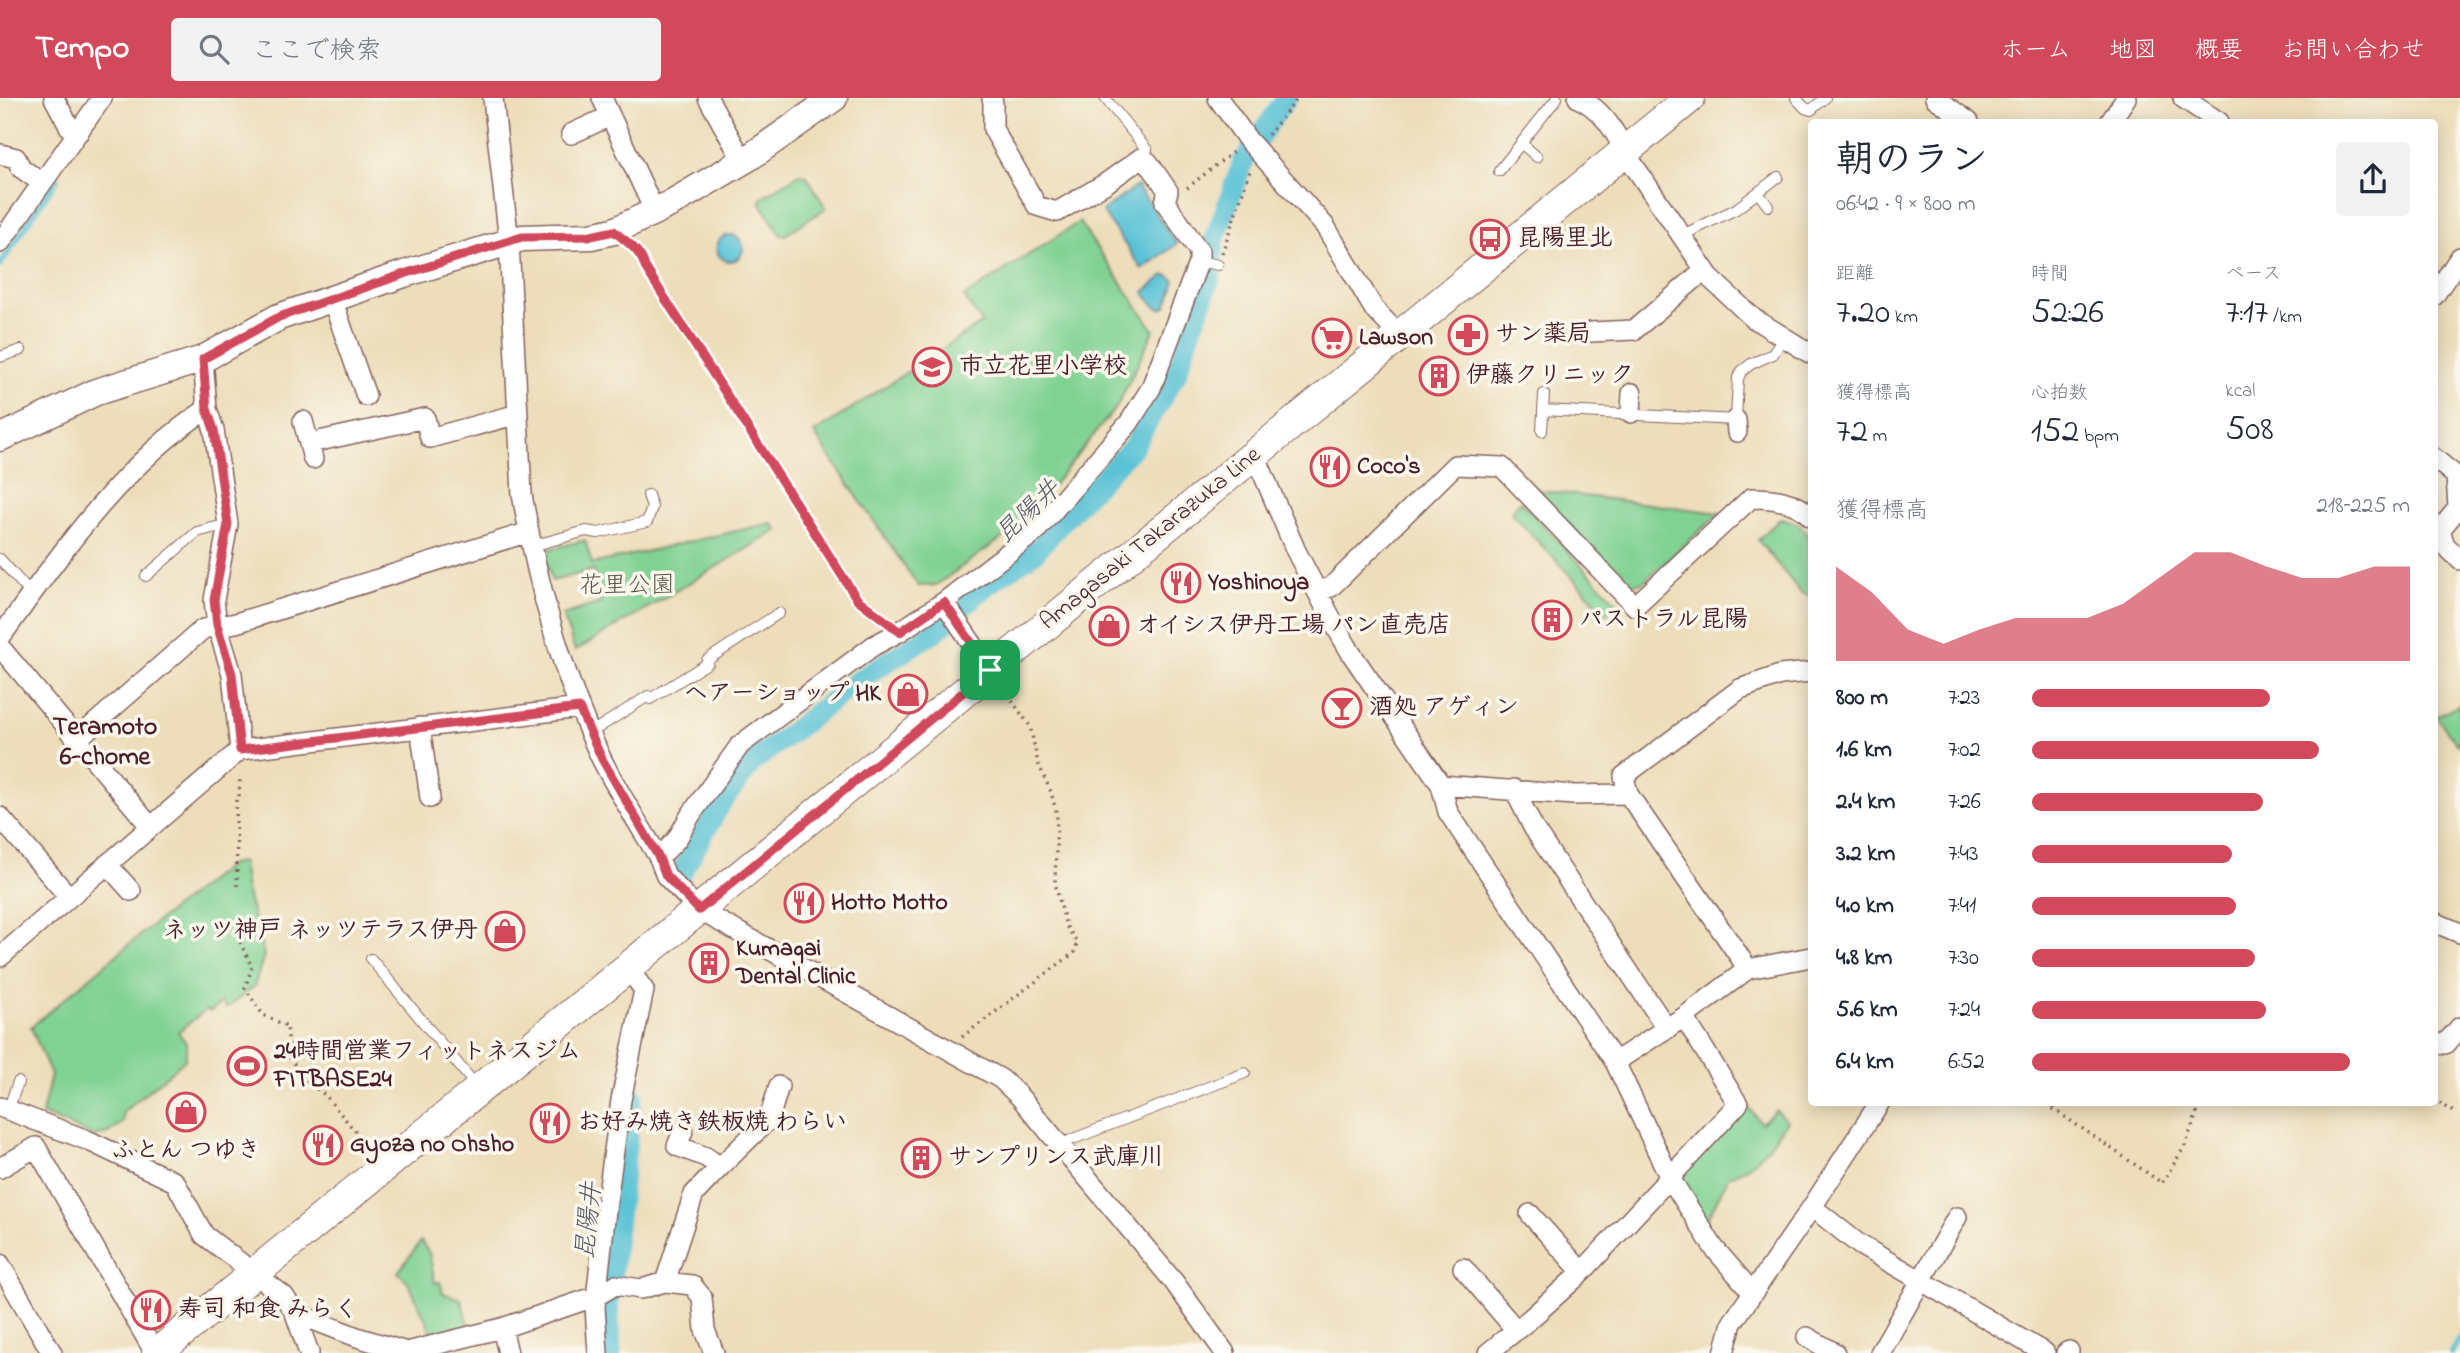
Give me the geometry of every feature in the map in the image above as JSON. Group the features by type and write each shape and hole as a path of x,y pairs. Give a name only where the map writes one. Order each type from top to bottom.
{"main road":[{"path":"0,438 96,392 203,359 279,317 332,299 522,237 591,236 614,231 670,204 743,161 834,98"},
{"name":"Amagasaki Takarazuka Line","path":"156,1353 699,910 998,680 1255,455 1690,98"}],"street":[{"path":"54,98 70,128 79,132"},
{"path":"0,243 102,98"},
{"path":"493,98 509,242 522,494 530,539 579,708 602,759 659,858 666,876 699,910 1001,1079 1019,1096 1174,1282 1225,1353"},
{"path":"602,98 654,210"},
{"path":"708,98 743,161"},
{"path":"659,858 677,839 740,745 873,646 900,632 1035,533 1129,423 1151,388 1208,263 1166,202 1168,191 1148,162 1141,158 1106,183 1057,212 1037,206 993,129 992,98"},
{"path":"1217,98 1255,147 1325,226 1374,309 1399,335"},
{"path":"1578,98 1596,109 1619,140 1711,279 1753,318 1808,352"},
{"path":"1935,98 1965,119"},
{"path":"2112,119 2126,98"},
{"path":"2183,98 2214,119"},
{"path":"571,134 610,116"},
{"path":"0,154 16,158 22,168 43,183"},
{"path":"2438,290 2460,257"},
{"path":"1591,331 1634,330 1705,270"},
{"path":"332,299 366,396"},
{"path":"203,359 207,409 214,430 228,524 214,600 217,625 232,674 240,750"},
{"path":"1631,413 1632,393"},
{"path":"0,638 74,538 130,475 177,429 207,409"},
{"path":"303,421 312,451 424,412 430,438 518,414"},
{"path":"1255,455 1296,551 1351,653 1441,785 1448,812 1615,1062 1670,1178 1714,1248 1752,1292"},
{"path":"2438,461 2458,474 2458,508 2440,530 2445,545 2460,560"},
{"path":"1317,591 1331,587 1455,465 1502,467 1635,606 1751,498 1777,499 1808,513"},
{"path":"77,738 203,629 530,539"},
{"path":"942,599 998,680"},
{"path":"0,647 150,826"},
{"path":"1748,969 1628,794 1624,776 1740,689 1780,675 1808,672"},
{"path":"0,957 240,750 579,708"},
{"path":"420,727 430,797"},
{"path":"1441,785 1574,795 1628,794"},
{"path":"1514,789 1534,829 1667,1029"},
{"path":"0,817 69,897"},
{"path":"107,864 131,891"},
{"path":"2438,924 2460,933"},
{"path":"1615,1062 1667,1029 1748,969 1808,958"},
{"path":"598,1353 595,1307 621,1100 644,990 628,968"},
{"path":"1488,1353 1582,1272 1738,1104 1684,1017"},
{"path":"2438,1047 2460,1027"},
{"path":"665,1282 694,1194 776,1115 779,1086"},
{"path":"1724,1353 1732,1323 1877,1106"},
{"path":"4,1108 88,1140 175,1182 204,1235 284,1296 295,1313 309,1353"},
{"path":"0,1168 62,1130"},
{"path":"683,1131 677,1146 706,1157 720,1167"},
{"path":"36,1147 156,1353"},
{"path":"1812,1207 1860,1245 2045,1353"},
{"path":"1531,1214 1582,1272"},
{"path":"1880,1353 1957,1217"},
{"path":"0,1264 52,1353"},
{"path":"1463,1268 1516,1330"},
{"path":"295,1313 357,1337 407,1352 502,1328 597,1296 615,1285 641,1289 665,1282 692,1285 702,1297 705,1330 714,1353"},
{"path":"502,1328 508,1353"},
{"path":"1807,1337 1835,1353"}],"lane":[{"path":"1105,98 1147,150 1141,158"},
{"path":"1499,171 1556,98"},
{"path":"1796,98 1805,108 1811,110 1825,98"},
{"path":"1521,143 1537,157"},
{"path":"1681,236 1736,209 1778,177"},
{"path":"1759,194 1768,206"},
{"path":"1543,411 1631,413 1736,426 1738,378 1751,364 1773,354 1784,337"},
{"path":"0,357 21,350"},
{"path":"1542,431 1544,394"},
{"path":"530,539 586,531 598,533 647,522 652,507 648,495"},
{"path":"146,576 197,532 228,524"},
{"path":"0,559 32,594"},
{"path":"590,733 648,696 650,699 708,663 707,660 779,613"},
{"path":"371,959 479,1090"},
{"path":"1060,1145 1245,1073"},
{"path":"4,1108 18,1082"}],"path":[{"path":"1168,191 1180,194 1255,147 1298,98"},
{"path":"1208,263 1250,171 1255,147"},
{"path":"614,231 632,244 644,262 857,599 900,632"},
{"path":"953,1050 961,1038 1074,951 1077,942 1066,926 1055,883 1057,814 1051,792 1038,763 1030,726 998,680"},
{"path":"237,886 236,800 239,797 240,750"},
{"path":"240,942 252,967 245,988 263,1015 287,1026 290,1058 307,1082 325,1095 385,1167"},
{"path":"2438,1102 2454,1112"},
{"path":"2052,1106 2162,1183 2185,1146 2200,1106"}],"green space":[{"path":"800,174 806,175 826,208 781,235 760,202 762,197"},
{"path":"1079,222 1154,330 1118,405 1022,524 936,585 918,586 814,433 982,323 964,297"},
{"path":"1536,490 1720,513 1643,582 1633,584 1626,581"},
{"path":"1520,501 1618,604 1607,614 1511,513"},
{"path":"1781,518 1799,524 1808,535 1808,595 1801,593 1758,540"},
{"name":"花里公園","path":"771,523 778,530 575,651 563,615 601,603 593,570 552,581 543,551 585,540 592,564"},
{"path":"2460,704 2458,745 2438,719 2438,715"},
{"path":"242,862 246,890 264,955 254,987 226,1008 222,1002 210,1012 207,1009 178,1032 187,1044 185,1060 123,1112 123,1122 108,1133 93,1136 42,1114 51,1075 31,1027 145,931 231,864"},
{"path":"1748,1107 1761,1123 1776,1110 1787,1121 1755,1161 1729,1176 1706,1222 1679,1181 1680,1173"},
{"path":"421,1241 429,1253 435,1283 440,1282 443,1293 461,1299 469,1326 434,1337 408,1282 398,1272"}],"water":[{"path":"1137,186 1177,244 1142,269 1102,211"},
{"path":"730,235 739,239 743,248 739,257 730,261 721,257 717,248 721,239"},
{"path":"1167,275 1175,280 1167,303 1161,309 1151,302 1144,292"}],"waterway":[{"name":"昆陽井","path":"681,873 721,803 753,762 859,680 936,631 987,585 1035,552 1133,447 1176,374 1210,278 1214,241 1243,162 1286,98"},
{"path":"0,265 57,179"},
{"name":"昆陽井","path":"611,1353 608,1305 632,1095"},
{"path":"2451,1353 2460,1337"}],"place":[{"name":"昆陽里北","path":"1490,239"},
{"name":"サン薬局","path":"1468,335"},
{"name":"Lawson","path":"1332,338"},
{"name":"市立花里小学校","path":"932,367"},
{"name":"伊藤クリニック","path":"1439,376"},
{"name":"Coco's","path":"1330,467"},
{"name":"Yoshinoya","path":"1181,583"},
{"name":"パストラル昆陽","path":"1552,620"},
{"name":"オイシス伊丹工場 パン直売店","path":"1109,626"},
{"name":"ヘアーショップ HK","path":"908,694"},
{"name":"酒処 アゲィン","path":"1342,708"},
{"name":"Hotto Motto","path":"804,903"},
{"name":"ネッツ神戸 ネッツテラス伊丹","path":"505,931"},
{"name":"Kumagai Dental Clinic","path":"709,963"},
{"name":"24時間営業フィットネスジム FITBASE24","path":"247,1066"},
{"name":"ふとん つゆき","path":"186,1112"},
{"name":"お好み焼き鉄板焼 わらい","path":"550,1123"},
{"name":"Gyoza no Ohsho","path":"323,1145"},
{"name":"サンプリンス武庫川","path":"921,1158"},
{"name":"寿司 和食 みらく","path":"151,1310"}],"district":[{"name":"Teramoto 6-chome","path":"105,743"}],"route":[{"path":"614,231 632,244 644,262 857,599 900,632 944,602 990,670 699,910 666,876 659,858 602,759 579,708 240,750 232,674 217,625 214,600 228,524 214,430 207,409 203,359 279,317 522,237 591,236 614,231"}]}
